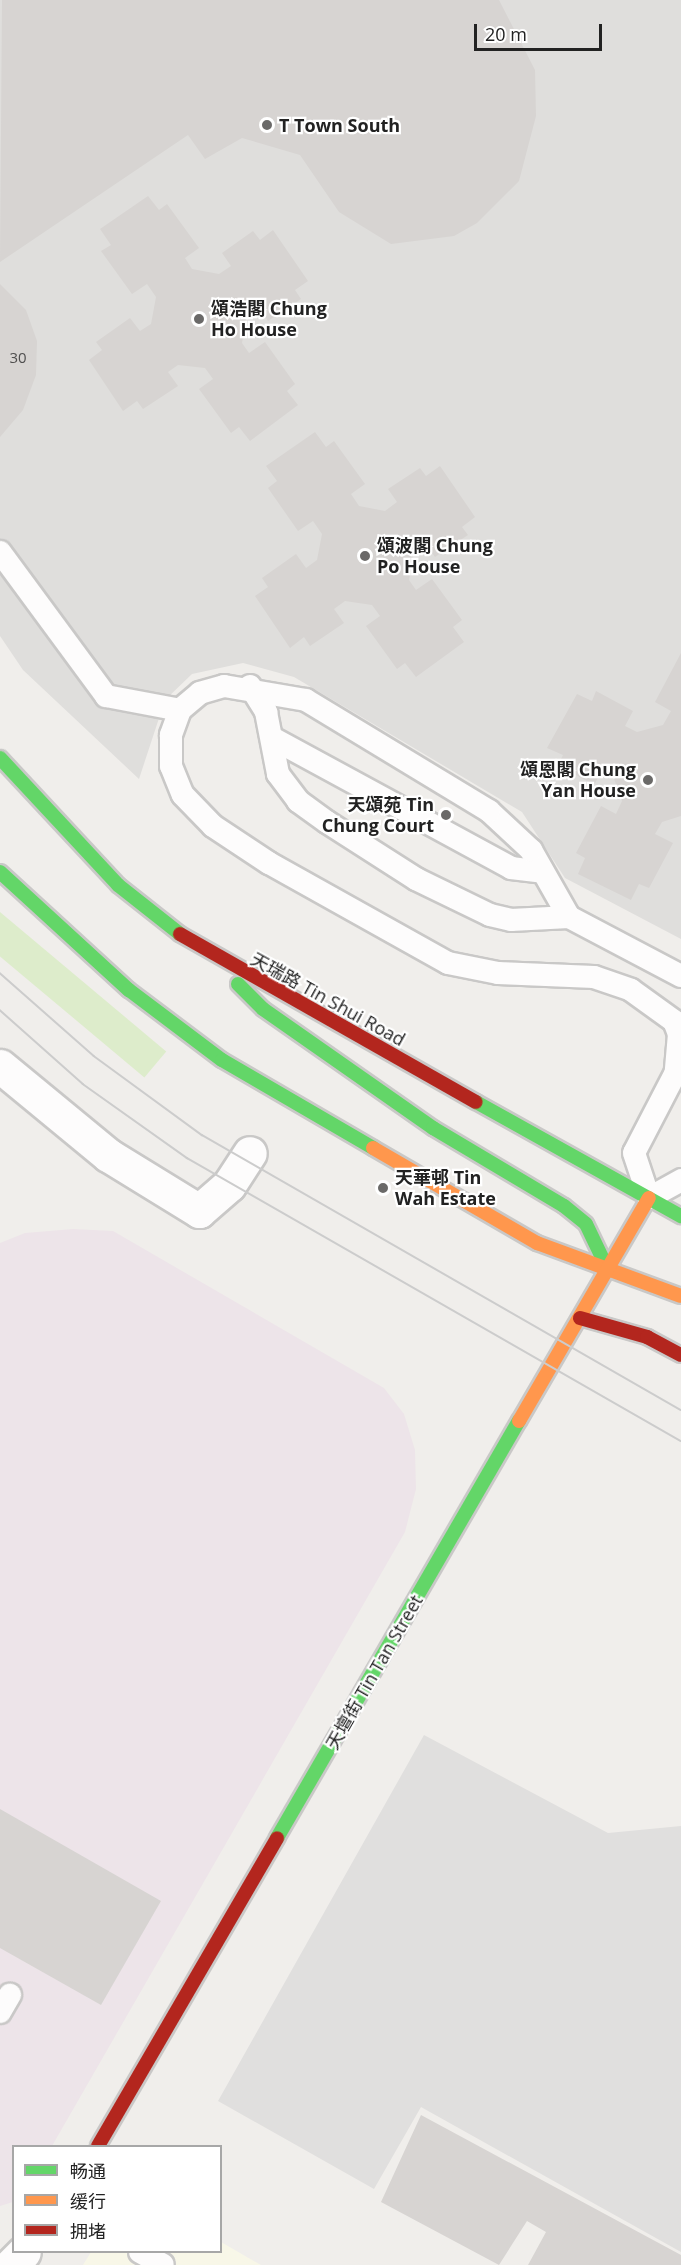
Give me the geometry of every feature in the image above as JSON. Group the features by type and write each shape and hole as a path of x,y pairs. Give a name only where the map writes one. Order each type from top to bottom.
{"main road":[{"name":"天瑞路 Tin Shui Road","path":"0,758 118,885 203,950 681,1216"},
{"path":"0,872 129,990 222,1060 510,1228 608,1270 681,1296"},
{"path":"203,950 263,1009 433,1128 564,1206 586,1224 608,1270"},
{"name":"天壇街 Tin Tan Street","path":"99,2145 649,1198"},
{"path":"580,1318 647,1337 681,1355"}],"street":[{"path":"0,1066 108,1155 199,1211 229,1185 250,1153"},
{"path":"11,2265 23,2253"}],"lane":[{"path":"0,552 106,696 180,710"},
{"path":"250,686 266,712 278,774 297,801 416,879 490,915 511,920 569,916"},
{"path":"681,976 569,916 543,872 512,830 453,787 306,700 250,686 200,693 180,710 171,735 171,766 183,795 213,826 269,863 448,963 498,973 594,977 631,990 674,1021 679,1034 676,1072 634,1153 649,1198 681,1180"},
{"path":"272,738 511,868 543,872"},
{"path":"142,2253 163,2265"}],"shaded area":[{"name":"天頌苑 Tin Chung Court","path":"0,0 681,0 681,939 565,878 522,812 294,677 243,663 192,674 165,700 139,779 23,670 0,636"},
{"path":"73,1229 113,1231 384,1388 404,1414 415,1450 416,1489 405,1532 53,2145 12,2145 12,2202 0,2206 0,1243 25,1233"},
{"path":"424,1735 608,1833 681,1826 681,2252 421,2107 374,2189 218,2101"},
{"path":"222,2243 261,2265 83,2265 90,2253 222,2253"}],"green space":[{"path":"0,912 166,1051 144,1078 0,956"}],"building":[{"name":"T Town South","path":"2,0 499,0 535,70 536,116 519,181 477,223 454,236 391,244 339,212 300,155 242,138 205,159 188,135 0,262"},
{"name":"頌浩閣 Chung Ho House","path":"148,196 159,210 167,204 199,248 185,258 192,269 219,274 231,266 222,253 253,231 260,240 273,230 308,281 295,290 301,299 268,321 258,305 247,313 242,343 249,353 265,342 295,384 287,391 298,405 250,441 239,427 231,433 199,389 213,379 205,368 178,365 168,372 178,386 143,409 137,401 123,411 89,360 102,350 96,342 130,318 140,331 151,324 156,297 147,284 132,294 101,251 111,245 100,229"},
{"path":"0,284 26,310 37,341 36,375 23,410 0,437"},
{"name":"頌波閣 Chung Po House","path":"315,432 326,447 334,441 365,484 351,494 359,506 385,511 397,502 388,489 420,468 426,476 440,466 475,517 462,527 468,535 435,557 424,542 414,550 409,580 416,590 432,579 462,620 453,627 464,642 416,677 405,663 397,669 366,626 380,616 372,605 345,601 334,609 344,623 310,646 304,637 290,648 255,596 268,587 262,578 296,554 306,568 317,560 322,534 313,521 298,531 268,488 277,481 266,466"},
{"name":"頌恩閣 Chung Yan House","path":"681,653 681,816 662,822 655,834 673,843 649,888 639,884 631,900 578,874 585,858 576,853 601,806 616,814 622,801 613,776 602,770 594,785 558,765 563,755 547,748 577,694 592,701 596,691 633,711 625,726 637,732 663,725 671,711 655,702"},
{"path":"0,1809 161,1901 101,2005 0,1948"},
{"path":"421,2115 681,2255 681,2265 528,2265 546,2232 527,2221 499,2265 381,2202"}],"tram line":[{"path":"0,973 94,1056 202,1135 681,1410"},
{"path":"0,1010 83,1084 187,1158 681,1441"}],"traffic: fast":[{"path":"0,758 118,885 180,934"},
{"path":"0,872 129,990 222,1060 373,1148"},
{"path":"238,984 263,1009 433,1128 564,1206 586,1224 608,1270"},
{"path":"476,1102 681,1216"},
{"path":"277,1838 519,1421"}],"traffic: slow":[{"path":"373,1148 537,1243 681,1296"},
{"path":"519,1421 649,1198"}],"traffic: jam":[{"path":"180,934 476,1102"},
{"path":"580,1318 647,1337 681,1355"},
{"path":"99,2145 277,1838"}],"place":[{"name":"T Town South","path":"267,125"},
{"name":"頌浩閣 Chung Ho House","path":"199,319"},
{"name":"頌波閣 Chung Po House","path":"365,556"},
{"name":"頌恩閣 Chung Yan House","path":"648,780"},
{"name":"天頌苑 Tin Chung Court","path":"446,815"},
{"name":"天華邨 Tin Wah Estate","path":"383,1188"}]}
